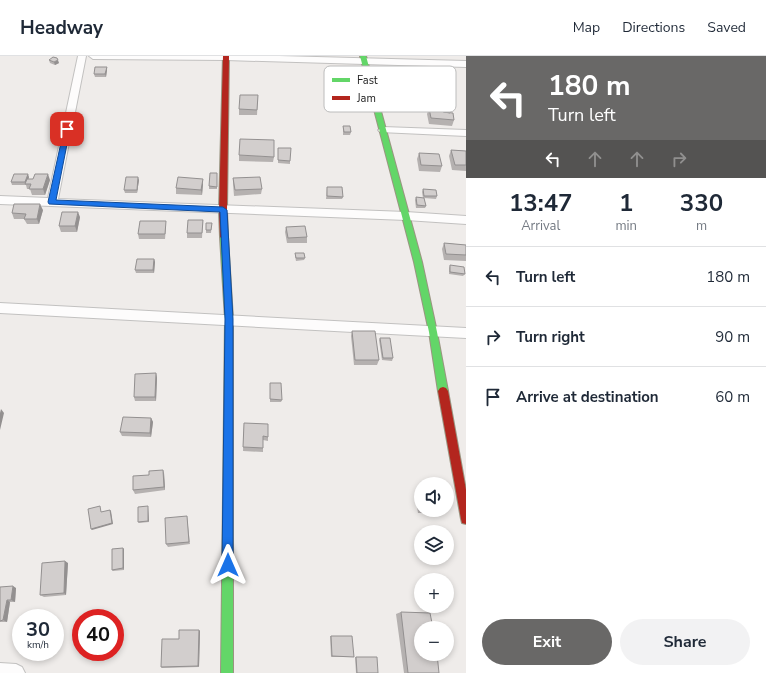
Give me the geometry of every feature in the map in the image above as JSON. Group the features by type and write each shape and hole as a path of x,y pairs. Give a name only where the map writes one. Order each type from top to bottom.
{"street":[{"path":"52,202 82,56"},
{"path":"93,56 364,58 466,64"},
{"path":"226,57 223,210 229,319 227,673"},
{"path":"378,112 406,216 433,331 462,481 466,519"},
{"path":"383,130 466,133"},
{"path":"0,200 223,210 406,216 466,220"},
{"path":"0,308 229,319 466,333"},
{"path":"0,672 16,673"}],"building":[{"path":"53,57 57,58 58,60 54,62 49,60"},
{"path":"95,67 107,67 105,74 94,74"},
{"path":"240,95 258,95 257,110 239,109"},
{"path":"430,112 443,112 453,113 454,120 431,118"},
{"path":"343,126 350,126 351,132 344,132"},
{"path":"240,139 274,140 274,157 239,155"},
{"path":"278,148 291,148 290,161 278,160"},
{"path":"451,150 466,151 466,165 455,165"},
{"path":"419,153 439,154 442,166 421,165"},
{"path":"210,173 217,173 217,187 209,186"},
{"path":"14,174 28,174 25,182 11,182"},
{"path":"35,174 48,174 43,189 29,189 31,184 25,184 27,179 33,179"},
{"path":"126,177 138,177 137,190 124,190"},
{"path":"178,177 203,179 201,190 176,188"},
{"path":"260,177 262,189 235,190 233,178"},
{"path":"327,187 342,187 343,197 327,196"},
{"path":"423,189 436,190 437,196 424,196"},
{"path":"416,197 424,198 426,206 417,205"},
{"path":"14,204 40,204 37,219 24,219 26,214 12,213"},
{"path":"62,212 78,212 75,226 59,226"},
{"path":"188,220 203,220 202,233 187,233"},
{"path":"140,221 166,221 165,234 138,234"},
{"path":"206,223 212,223 211,230 206,230"},
{"path":"305,226 307,237 288,238 286,227"},
{"path":"444,243 466,245 466,255 446,254"},
{"path":"295,253 304,253 305,258 296,258"},
{"path":"137,259 154,259 153,270 135,270"},
{"path":"450,265 464,267 465,274 450,272"},
{"path":"352,331 375,331 379,360 355,360"},
{"path":"380,338 390,338 393,358 383,358"},
{"path":"156,373 155,397 134,397 135,374"},
{"path":"270,383 281,383 282,400 270,399"},
{"path":"123,417 151,418 150,433 120,432"},
{"path":"244,423 268,424 268,437 263,436 263,448 243,447"},
{"path":"163,470 164,487 133,490 133,476 149,475 149,471"},
{"path":"100,506 101,512 110,510 112,523 91,529 88,509"},
{"path":"148,506 148,521 138,522 138,507"},
{"path":"187,516 189,542 166,544 165,518"},
{"path":"123,548 123,568 112,570 112,549"},
{"path":"65,561 64,593 40,595 42,563"},
{"path":"13,586 11,600 7,600 3,620 0,621 0,587"},
{"path":"401,612 430,613 432,621 414,621 414,661 438,661 439,673 408,673"},
{"path":"179,630 199,630 198,666 161,667 162,639 179,639"},
{"path":"331,636 352,636 354,657 332,656"},
{"path":"356,657 377,657 378,673 357,673"}],"traffic: fast":[{"path":"363,56 366,66"},
{"path":"378,112 418,262 433,332 443,391"},
{"path":"224,237 229,319 227,673"}],"traffic: jam":[{"path":"224,237 223,210 226,56"},
{"path":"443,391 466,519"}],"route":[{"path":"67,129 52,202 223,210 229,319 228,565"}]}
